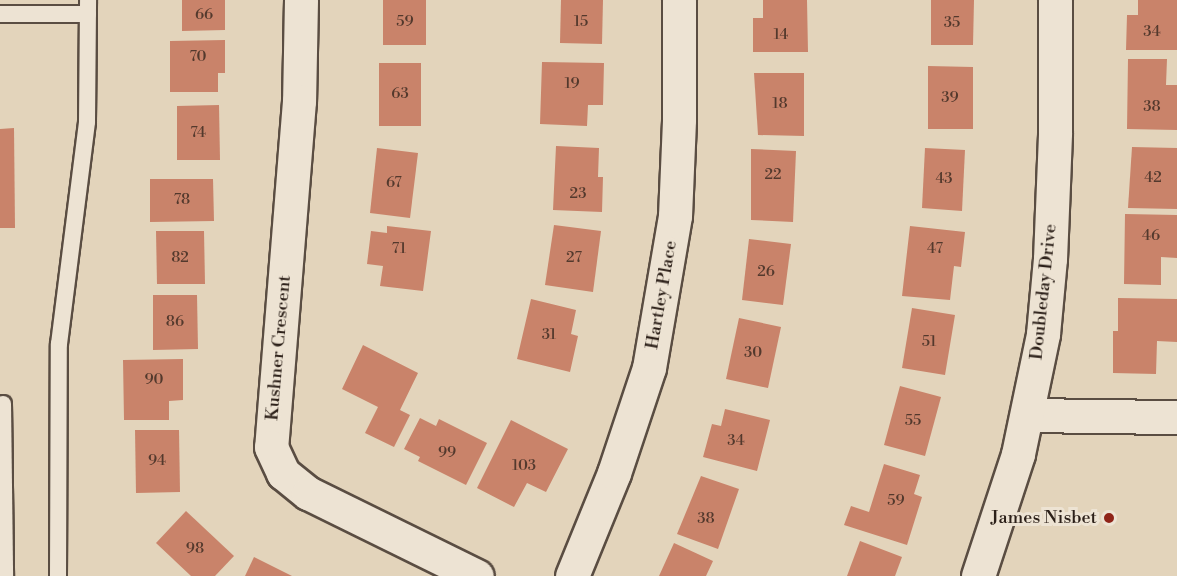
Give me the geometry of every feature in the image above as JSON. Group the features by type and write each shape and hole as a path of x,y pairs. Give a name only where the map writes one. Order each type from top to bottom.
{"street":[{"name":"Kushner Crescent","path":"301,0 298,113 271,447 283,473 308,493 477,576"},
{"name":"Hartley Place","path":"572,576 614,473 649,368 675,216 679,119 679,0"},
{"name":"Doubleday Drive","path":"978,576 1015,465 1042,334 1050,259 1056,132 1054,0"},
{"path":"1027,415 1177,417"}],"lane":[{"path":"0,14 88,7 87,122 59,344 58,576"},
{"path":"3,404 5,576"}],"building":[{"path":"182,0 225,0 225,30 182,31"},
{"path":"383,0 426,0 426,45 383,45"},
{"path":"561,0 603,0 602,44 560,43"},
{"path":"763,0 807,0 808,52 753,52 753,18 763,18"},
{"path":"931,0 974,0 973,45 931,45"},
{"path":"1138,0 1177,0 1177,50 1126,50 1127,15 1138,15"},
{"path":"225,40 225,73 218,73 218,92 170,92 170,41"},
{"path":"1128,59 1167,59 1166,85 1177,85 1177,130 1127,129"},
{"path":"542,62 604,63 603,105 588,105 587,126 540,124"},
{"path":"379,63 421,63 421,126 379,126"},
{"path":"928,66 973,67 973,129 928,129"},
{"path":"754,73 804,73 804,136 758,135"},
{"path":"219,105 220,160 177,160 177,106"},
{"path":"14,128 15,228 0,228 0,129"},
{"path":"556,146 599,148 598,177 603,177 602,212 553,210"},
{"path":"1132,147 1177,148 1177,209 1128,208"},
{"path":"377,148 418,153 410,218 370,213"},
{"path":"925,148 965,150 962,211 922,208"},
{"path":"751,149 796,151 793,222 751,220"},
{"path":"150,179 213,179 214,221 150,222"},
{"path":"1125,214 1177,215 1177,258 1161,257 1161,285 1124,284"},
{"path":"554,225 601,231 593,292 545,285"},
{"path":"387,226 431,231 423,291 380,286 383,266 367,264 371,231 387,233"},
{"path":"910,226 965,232 961,267 954,266 950,300 902,296"},
{"path":"156,231 204,231 205,284 157,284"},
{"path":"749,239 791,244 783,305 742,300"},
{"path":"153,295 197,295 198,349 153,350"},
{"path":"1118,298 1177,299 1177,342 1157,341 1156,374 1113,373 1113,331 1118,331"},
{"path":"531,299 576,310 571,334 578,336 570,372 517,359"},
{"path":"912,308 955,315 945,375 902,368"},
{"path":"739,318 781,327 768,388 726,379"},
{"path":"363,345 418,373 400,410 410,415 394,447 365,433 378,407 342,389"},
{"path":"183,359 183,400 169,401 169,420 124,420 123,360"},
{"path":"900,386 941,397 925,456 884,445"},
{"path":"725,409 770,420 757,471 703,457 712,424 721,426"},
{"path":"420,418 436,426 439,419 487,443 466,485 418,461 420,457 404,449"},
{"path":"511,420 568,449 546,492 527,483 514,507 477,488"},
{"path":"135,430 179,430 180,492 136,493"},
{"path":"884,464 920,475 914,494 922,497 907,545 844,525 851,506 869,512"},
{"path":"701,476 739,489 718,549 677,534"},
{"path":"186,511 234,556 215,576 191,576 156,543"},
{"path":"860,541 902,557 895,576 847,576"},
{"path":"674,543 713,561 706,576 659,576"},
{"path":"254,557 292,576 245,576"}],"place":[{"name":"James Nisbet","path":"1109,518"}]}
